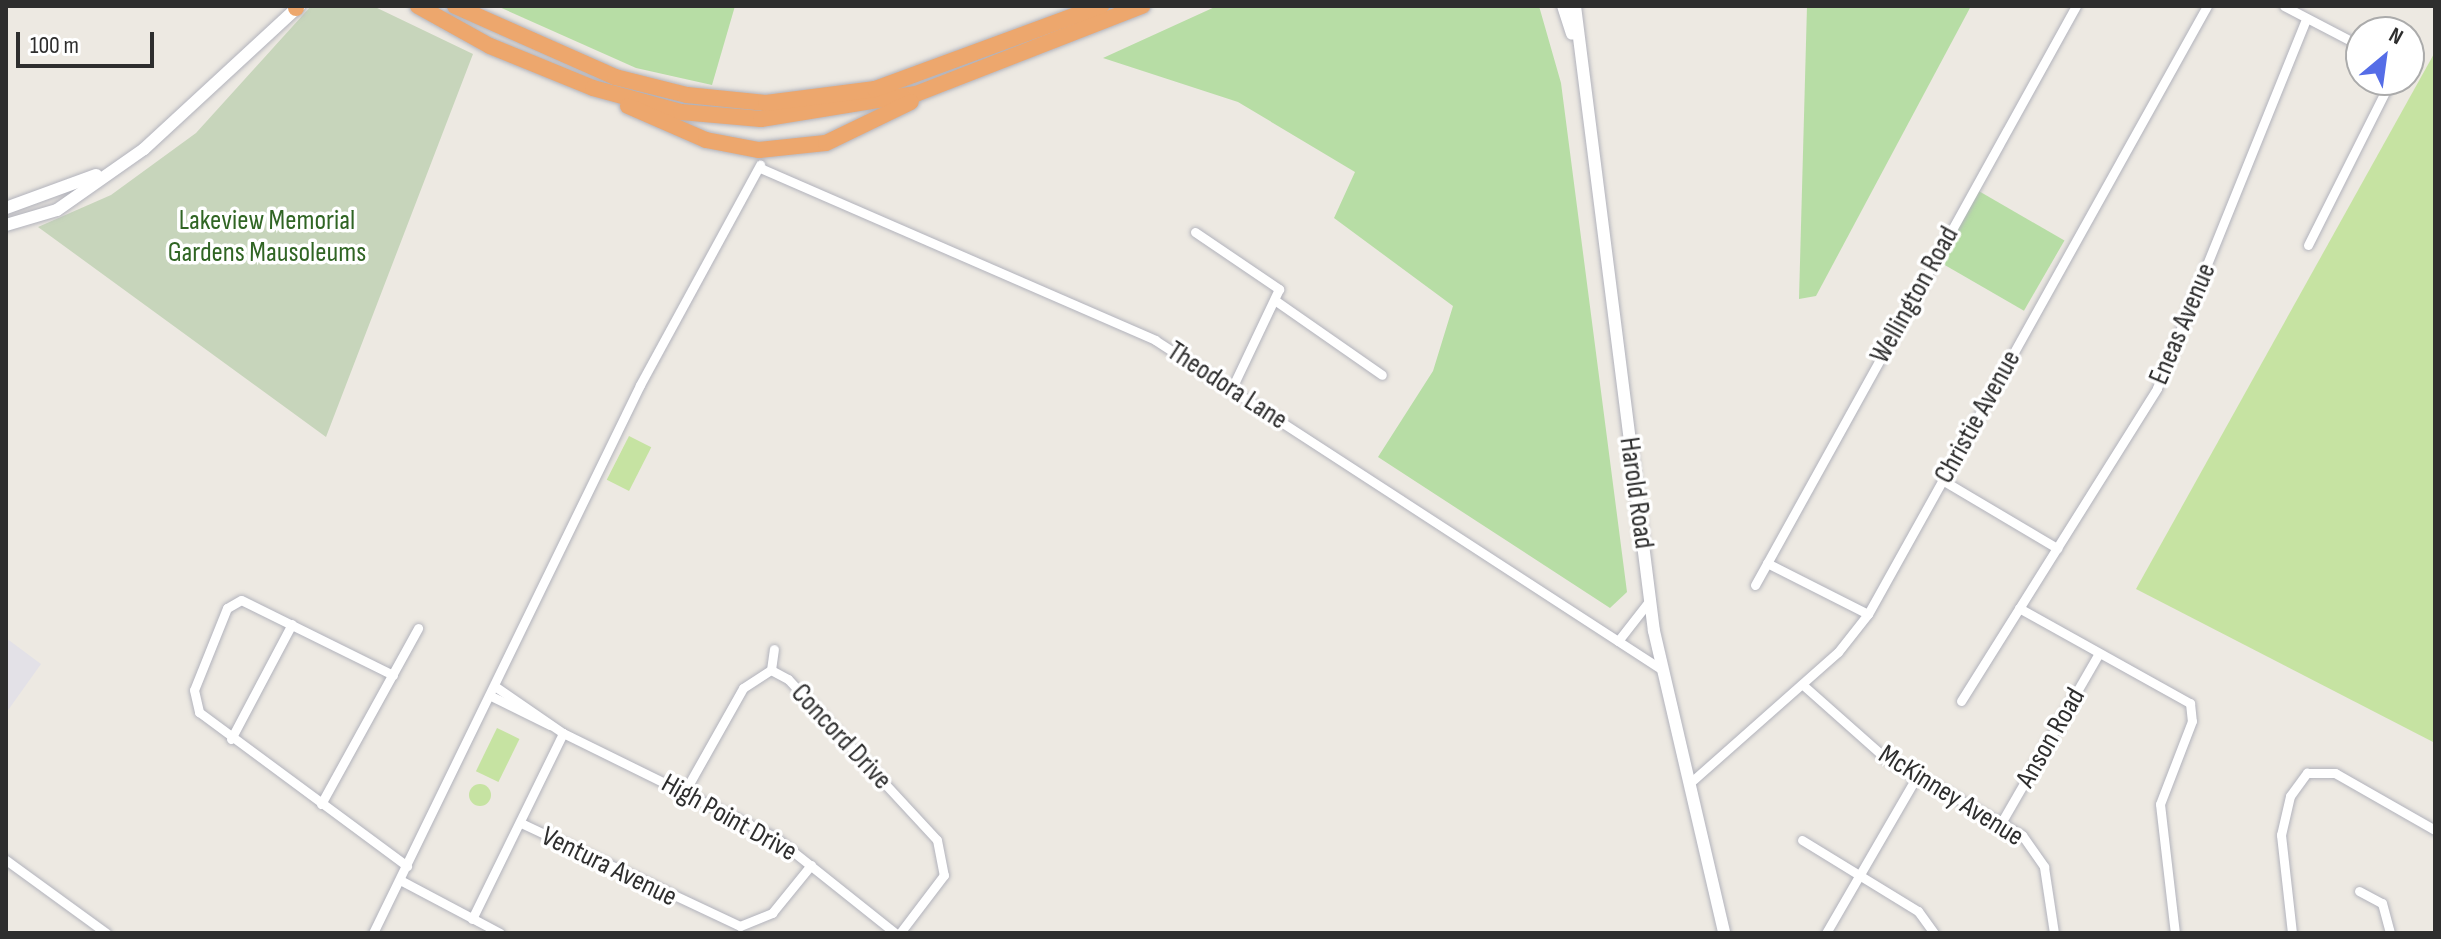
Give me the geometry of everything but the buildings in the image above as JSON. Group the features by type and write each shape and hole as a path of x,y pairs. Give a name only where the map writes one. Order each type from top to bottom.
{"highway":[{"path":"418,6 490,46 593,88 706,140 759,150 826,143 933,88 1142,6"},
{"path":"455,6 615,77 687,95 766,103 875,89 1101,6"},
{"path":"593,88 681,112 761,119 933,88"}],"main road":[{"name":"Harold Road","path":"1563,6 1576,48"},
{"name":"Harold Road","path":"1575,6 1576,48 1661,669 1691,782 1724,933"},
{"path":"6,225 25,224 57,210 100,174 183,119 297,7"},
{"path":"25,224 9,206 53,186 100,174"},
{"path":"53,186 61,198 57,210"}],"street":[{"name":"Wellington Road","path":"1755,585 2076,6"},
{"name":"Christie Avenue","path":"1691,782 1803,685 1868,614 2207,6"},
{"path":"2284,6 2345,38"},
{"name":"Eneas Avenue","path":"1961,701 2157,388 2306,19"},
{"path":"2308,245 2383,96"},
{"path":"373,933 636,394 760,168 759,150"},
{"name":"Theodora Lane","path":"760,168 1126,325 1232,388 1661,669"},
{"path":"1195,232 1270,278 1279,289 1276,301 1232,388"},
{"path":"1276,301 1382,375"},
{"path":"1942,480 2057,548"},
{"path":"1767,563 1868,614"},
{"path":"1618,641 1650,600"},
{"path":"393,675 253,602 227,608 194,690 199,712 231,739 407,866"},
{"path":"2019,608 2183,697 2193,711 2160,804 2175,933"},
{"path":"231,739 292,624"},
{"path":"321,804 418,628"},
{"path":"771,670 774,649"},
{"name":"Anson Road","path":"2001,823 2099,653"},
{"name":"Concord Drive","path":"685,791 743,688 771,670 796,686 937,840 944,875 898,933"},
{"name":"McKinney Avenue","path":"1803,685 1862,740 2028,841 2044,867 2054,933"},
{"name":"High Point Drive","path":"493,692 563,733 768,833 898,933"},
{"path":"472,919 563,733"},
{"path":"2292,933 2281,835 2290,796 2307,773 2335,773 2435,830"},
{"path":"1826,933 1917,776"},
{"name":"Ventura Avenue","path":"521,823 740,926 772,913 811,865"},
{"path":"1802,840 1918,911 1934,933"},
{"path":"6,860 106,933"},
{"path":"400,880 500,933"},
{"path":"2359,891 2382,903 2390,933"}],"shaded area":[{"path":"6,638 41,664 6,713"}],"green space":[{"name":"Lakeview Memorial Gardens Mausoleums","path":"311,6 373,6 473,54 326,437 38,227 111,195 196,133"},
{"path":"497,6 735,6 712,85 636,68"},
{"path":"1217,6 1539,6 1561,83 1627,592 1610,608 1378,457 1433,371 1453,306 1334,218 1355,172 1238,102 1103,58"},
{"path":"1807,6 1971,6 1816,296 1799,299"},
{"path":"2435,52 2435,743 2136,589 2411,96 2425,96 2425,70"},
{"path":"1977,190 2064,240 2024,311 1936,260"},
{"path":"629,436 651,447 629,491 607,480"},
{"path":"497,728 519,739 498,782 476,771"},
{"path":"480,784 488,787 491,795 488,803 480,806 472,803 469,795 472,787"}]}
